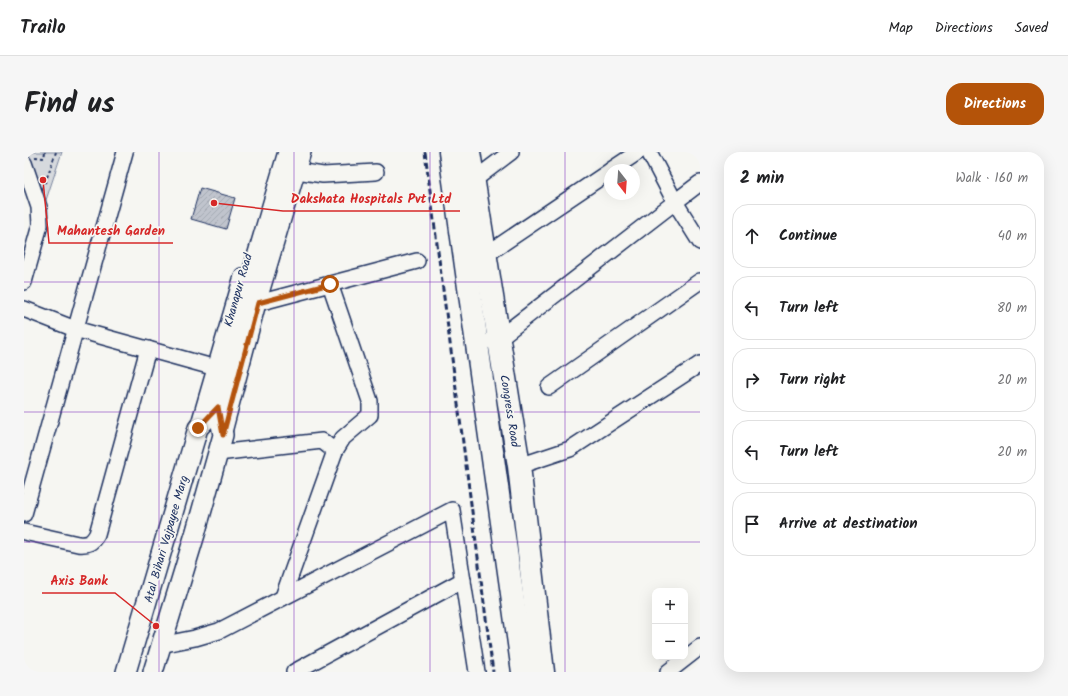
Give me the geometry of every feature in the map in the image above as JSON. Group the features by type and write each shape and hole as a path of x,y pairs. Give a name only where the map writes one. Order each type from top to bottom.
{"highway":[{"name":"Congress Road","path":"450,152 478,344 504,550 523,672"},
{"name":"Congress Road","path":"469,152 484,256 499,338 518,466 543,672"}],"main road":[{"path":"223,435 218,407 251,277 288,152"},
{"path":"198,428 218,407"},
{"name":"Atal Bihari Vajpayee Marg","path":"126,672 198,428"},
{"name":"Atal Bihari Vajpayee Marg","path":"153,672 196,531 223,435"}],"street":[{"path":"24,514 125,152"},
{"name":"Khanapur Road","path":"198,428 280,152"},
{"path":"223,435 258,303 303,152"},
{"path":"474,180 511,152"},
{"path":"620,164 638,152"},
{"path":"649,152 675,202 700,242"},
{"path":"24,282 40,225 39,207 28,160"},
{"path":"297,171 323,175 376,172"},
{"path":"484,256 604,175"},
{"path":"478,344 499,338 700,183"},
{"path":"258,303 417,261"},
{"path":"549,387 700,281"},
{"path":"283,597 335,451 343,438 367,419 370,415 371,409 330,284"},
{"path":"24,309 76,329 216,368"},
{"path":"24,532 78,544 86,545 92,542 97,534 148,349"},
{"path":"518,466 570,449 700,364"},
{"path":"218,453 322,441 335,451"},
{"path":"160,645 195,638 219,631 452,510 477,672"},
{"path":"294,672 463,580"},
{"path":"672,670 700,648"}],"path":[{"path":"28,160 44,158 45,152"},
{"path":"44,186 56,152"}],"shaded area":[{"path":"62,152 44,206 24,153"}],"building":[{"path":"200,188 235,198 226,229 191,219"}],"railway":[{"path":"425,152 493,672"}],"place":[{"name":"Mahantesh Garden","path":"43,180"},
{"name":"Dakshata Hospitals Pvt Ltd","path":"214,203"},
{"name":"Axis Bank","path":"156,626"}],"route":[{"path":"198,428 218,407 223,435 258,303 330,284"}]}
